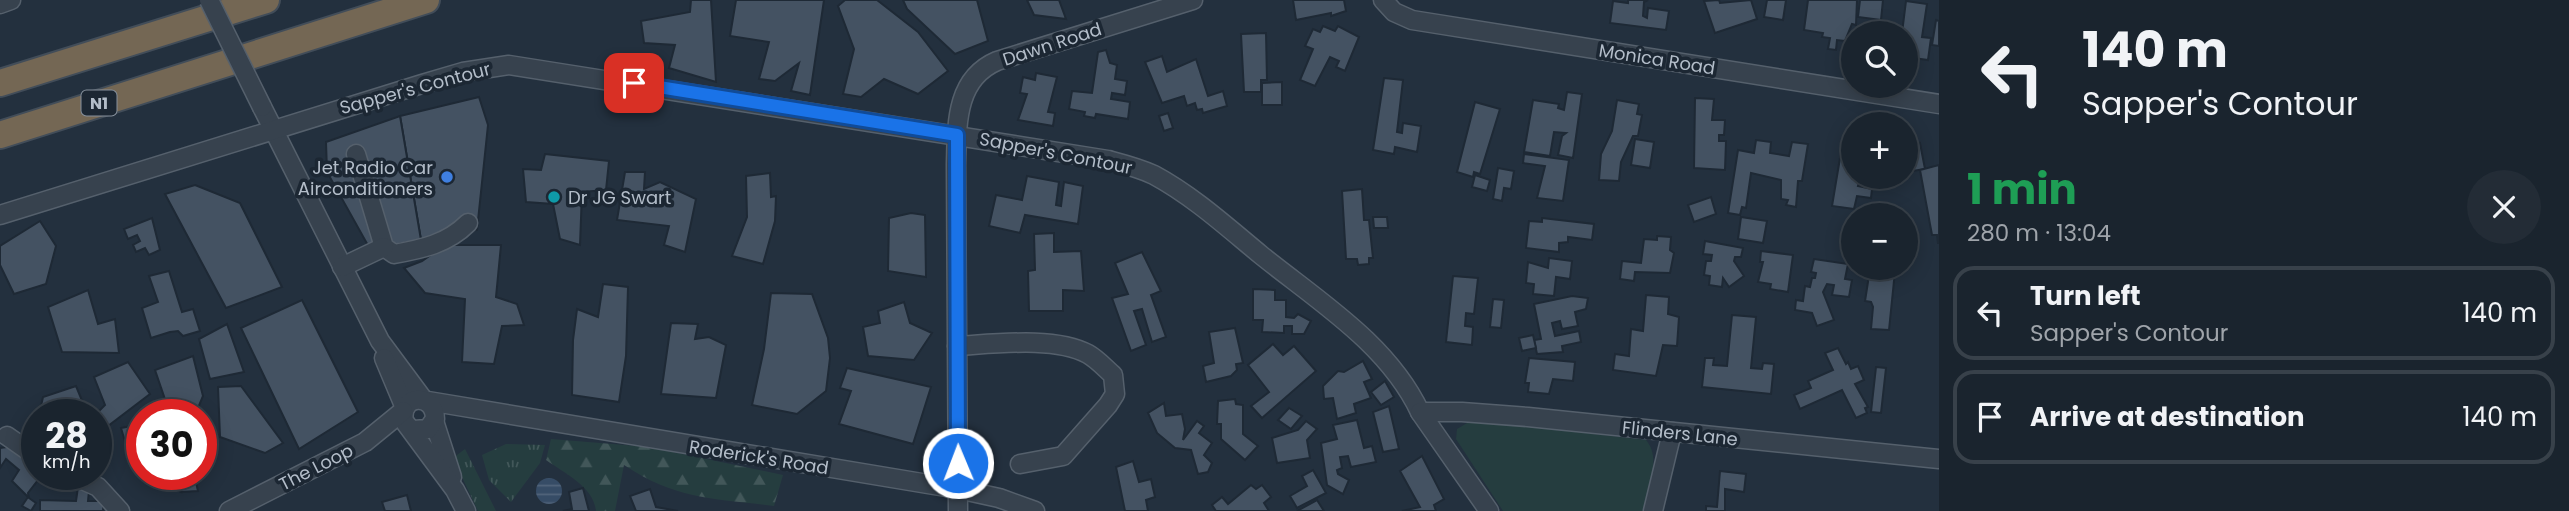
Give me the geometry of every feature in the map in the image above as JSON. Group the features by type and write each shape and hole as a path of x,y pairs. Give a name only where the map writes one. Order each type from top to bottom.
{"highway":[{"path":"0,83 266,0"},
{"name":"N1","path":"0,135 426,0"}],"street":[{"path":"0,4 11,0"},
{"path":"209,0 380,341 404,409 404,421 456,490"},
{"name":"Dawn Road","path":"958,511 957,135 964,92 971,79 984,68 1194,0"},
{"name":"Monica Road","path":"1383,0 1394,12 1412,20 1939,104"},
{"name":"Sapper's Contour","path":"0,215 463,72 509,65 1108,160 1138,168 1176,188 1372,346 1401,379 1420,412 1489,511"},
{"path":"356,155 384,247 394,254 428,247 455,236 468,223"},
{"path":"342,267 384,247"},
{"path":"380,341 433,407 456,490 466,511"},
{"path":"957,346 1064,346 1087,353 1113,375 1115,394 1063,456 1020,464"},
{"path":"404,409 411,401 425,400"},
{"name":"Roderick's Road","path":"425,400 958,489 999,498 1035,511"},
{"name":"The Loop","path":"365,442 404,409"},
{"name":"Roderick's Road","path":"435,420 480,411"},
{"name":"Flinders Lane","path":"1420,412 1470,412 1939,459"},
{"path":"412,430 424,431 435,420"},
{"name":"The Loop","path":"229,511 365,442 412,430"},
{"path":"1653,511 1672,432"},
{"path":"7,436 21,446"},
{"path":"99,490 106,494 120,511"}],"green space":[{"path":"1472,420 1646,440 1651,447 1653,465 1643,511 1503,511 1456,439 1457,429"},
{"path":"551,439 649,447 783,475 774,506 696,496 661,485 624,465 615,511 596,511 594,502 584,488 546,460"},
{"path":"506,444 545,445 540,463 511,502 489,480 482,455"},
{"path":"465,449 496,511 478,511 453,458"}],"water":[{"path":"549,478 558,482 562,491 558,500 549,504 540,500 536,491 540,482"}],"building":[{"path":"691,0 711,0 716,82 669,68 675,45 644,43 641,21 690,12"},
{"path":"736,0 824,0 810,95 791,91 799,63 775,81 759,79 769,42 730,36"},
{"path":"845,0 877,0 918,32 948,71 918,94 884,79 861,97 843,94 854,49 838,6"},
{"path":"903,0 977,0 988,41 955,54 907,9"},
{"path":"1027,0 1059,0 1066,19 1034,15"},
{"path":"1293,0 1344,0 1346,11 1331,16 1331,13 1296,20"},
{"path":"1628,0 1648,0 1644,2 1643,16 1647,18 1648,8 1669,11 1666,30 1610,23 1613,1 1628,3"},
{"path":"1719,0 1720,3 1751,0 1757,19 1715,33 1704,1"},
{"path":"1767,0 1786,0 1783,20 1764,17"},
{"path":"1808,0 1857,0 1856,21 1841,21 1841,40 1837,40 1836,50 1828,49 1830,38 1822,37 1823,33 1804,30"},
{"path":"1860,0 1883,0 1881,20 1858,17"},
{"path":"1906,1 1927,4 1922,37 1931,38 1928,60 1918,59 1918,21 1904,21"},
{"path":"1936,20 1939,21 1939,46 1932,45"},
{"path":"1323,26 1335,31 1338,26 1359,37 1345,71 1336,67 1339,61 1330,57 1315,86 1300,80 1313,49 1305,46 1313,29 1320,32"},
{"path":"1266,33 1267,80 1261,80 1261,92 1244,92 1241,34"},
{"path":"1106,50 1110,63 1117,65 1115,79 1127,81 1125,95 1112,93 1111,99 1130,102 1128,119 1096,114 1095,118 1084,116 1085,112 1069,109 1072,91 1092,93 1098,52"},
{"path":"1162,56 1167,72 1196,59 1208,96 1223,91 1227,106 1203,113 1202,109 1197,110 1195,103 1187,106 1184,96 1162,103 1145,62"},
{"path":"1036,73 1057,77 1048,112 1055,113 1053,126 1018,120 1027,94 1020,93 1023,77 1035,80"},
{"path":"1384,78 1403,80 1397,132 1402,133 1403,123 1421,126 1417,152 1395,147 1394,154 1373,150"},
{"path":"1282,82 1282,105 1262,105 1262,83"},
{"path":"1567,92 1582,94 1573,158 1558,155 1562,136 1566,133 1554,132 1550,156 1524,152 1533,100 1559,104 1558,108 1564,110"},
{"name":"Jet Radio Car Airconditioners","path":"479,97 488,125 477,230 421,240 400,116"},
{"path":"1695,98 1714,99 1712,120 1725,120 1724,135 1719,135 1719,141 1726,141 1725,170 1694,168"},
{"path":"1617,100 1639,104 1637,114 1642,115 1638,136 1633,136 1621,162 1619,181 1599,180 1601,154 1612,131"},
{"path":"1475,102 1500,109 1480,174 1474,172 1473,177 1457,172"},
{"path":"1168,113 1173,128 1164,131 1159,116"},
{"path":"400,116 421,240 370,249 327,172 326,142"},
{"path":"1635,139 1654,142 1650,168 1631,165"},
{"path":"1756,140 1771,142 1770,153 1789,156 1792,142 1808,144 1802,181 1798,181 1796,207 1786,205 1788,200 1781,199 1781,180 1751,173 1746,208 1742,207 1740,215 1728,213 1738,150 1754,153"},
{"path":"1918,143 1925,169 1918,170"},
{"path":"1841,152 1841,189 1872,189 1871,198 1857,196 1855,203 1841,203 1841,207 1832,206"},
{"name":"Dr JG Swart","path":"545,154 609,161 606,190 582,192 580,245 560,239 553,204 526,202 523,169 541,170"},
{"path":"1524,154 1569,160 1563,201 1537,198 1545,166 1523,163"},
{"path":"1939,165 1938,243 1937,235 1932,235 1920,170"},
{"path":"1498,168 1514,171 1511,189 1504,188 1502,201 1493,199"},
{"path":"625,172 645,172 644,189 660,182 696,199 685,252 664,245 669,226 617,220"},
{"path":"770,173 771,197 776,196 775,221 763,264 732,256 747,217 746,176"},
{"path":"1475,175 1490,180 1487,191 1472,187"},
{"path":"1027,176 1059,182 1056,205 1061,206 1064,182 1083,186 1078,224 1025,215 1020,233 989,226 996,195 1022,200"},
{"path":"195,185 240,203 282,287 226,308 165,194"},
{"path":"1362,189 1364,220 1369,220 1373,258 1369,258 1369,264 1358,265 1357,259 1346,259 1342,191"},
{"path":"1711,197 1716,214 1694,222 1688,205"},
{"path":"911,213 925,215 926,277 888,271 889,218"},
{"path":"1373,217 1387,217 1388,228 1374,228"},
{"path":"1741,217 1767,221 1763,243 1738,239"},
{"path":"152,218 160,250 149,255 145,248 136,252 133,245 140,241 137,235 128,239 124,229"},
{"path":"1542,218 1594,224 1592,240 1568,237 1568,242 1559,243 1559,252 1526,248 1529,221 1542,222"},
{"path":"40,221 56,246 46,284 14,294 0,265 0,246"},
{"path":"1054,233 1054,252 1081,251 1084,291 1063,290 1063,311 1029,311 1028,271 1035,270 1034,234"},
{"path":"1657,236 1671,237 1670,250 1674,253 1670,273 1635,272 1634,281 1620,279 1622,261 1641,263 1644,239 1657,240"},
{"path":"1705,241 1743,248 1741,257 1735,257 1734,261 1744,276 1729,287 1723,278 1722,287 1709,285 1710,276 1704,275 1706,261 1711,261 1712,255 1703,254"},
{"path":"445,245 501,245 496,297 517,304 524,325 502,326 494,364 462,362 465,299 425,293 404,268 422,261"},
{"path":"1761,251 1793,255 1788,292 1770,289 1771,284 1758,282 1763,262 1760,262"},
{"path":"1142,252 1161,291 1151,295 1166,337 1152,342 1142,309 1134,311 1146,345 1131,351 1112,298 1128,294 1115,263"},
{"path":"1549,258 1572,261 1570,279 1556,277 1554,296 1533,294 1534,284 1526,283 1528,262 1548,268"},
{"path":"1814,259 1841,263 1841,280 1852,280 1849,297 1832,295 1834,285 1827,284 1823,292 1834,320 1817,326 1812,313 1795,310 1796,300 1803,301 1805,286 1810,287 1812,278 1815,278 1816,273 1811,272"},
{"path":"169,271 182,312 193,309 200,331 183,336 178,331 170,332 151,338 142,308 158,302 149,276"},
{"path":"1453,276 1478,278 1474,314 1466,313 1465,326 1473,327 1472,345 1446,342"},
{"path":"1868,280 1894,280 1889,330 1871,329 1873,307 1871,302 1865,301"},
{"path":"603,284 628,287 626,356 619,402 572,395 573,340 577,309 598,317"},
{"path":"1253,289 1275,290 1275,300 1286,300 1286,317 1294,318 1298,314 1311,321 1304,334 1292,334 1292,326 1284,326 1284,333 1262,332 1263,320 1253,320"},
{"path":"88,290 98,324 115,319 119,353 62,352 48,307"},
{"path":"771,293 812,294 828,338 830,358 826,391 797,414 752,405 764,349"},
{"path":"1646,295 1669,297 1668,314 1679,317 1677,346 1663,345 1656,376 1613,370 1615,354 1629,356 1631,329 1643,331"},
{"path":"1572,296 1588,298 1586,309 1575,312 1578,326 1562,329 1560,321 1552,323 1555,336 1579,331 1581,342 1562,346 1563,352 1537,354 1534,340 1541,339 1534,304"},
{"path":"1493,299 1504,300 1501,328 1490,327"},
{"path":"302,300 358,412 299,449 241,328"},
{"path":"904,302 910,323 932,333 914,360 868,356 863,327 880,323 878,311"},
{"path":"1732,315 1756,317 1751,368 1762,369 1763,363 1774,364 1771,394 1702,387 1705,358 1714,358 1713,365 1727,366"},
{"path":"671,323 698,324 695,339 709,337 726,345 716,398 661,394"},
{"path":"227,324 244,372 210,379 199,339"},
{"path":"1235,328 1243,363 1236,364 1237,370 1231,376 1206,382 1203,366 1214,363 1209,332"},
{"path":"1533,335 1536,348 1522,351 1519,338"},
{"path":"1273,344 1283,355 1294,346 1316,371 1262,418 1251,406 1269,392 1248,365"},
{"path":"1838,348 1851,369 1858,366 1864,380 1855,384 1868,407 1865,408 1867,413 1856,418 1842,390 1800,409 1794,395 1811,388 1808,381 1833,370 1825,353"},
{"path":"193,356 202,399 165,399 155,370"},
{"path":"1529,358 1575,362 1573,381 1553,379 1549,394 1528,392 1529,383 1525,383"},
{"path":"1363,361 1372,379 1364,382 1371,398 1354,404 1356,413 1337,419 1333,398 1324,399 1323,386 1338,371 1344,372"},
{"path":"128,362 150,394 143,399 126,399 126,412 112,423 112,399 103,399 94,377"},
{"path":"1876,367 1886,368 1881,413 1871,412"},
{"path":"847,368 931,387 913,444 839,424 851,391 840,388"},
{"path":"1385,381 1394,397 1381,405 1371,392"},
{"path":"76,386 81,399 43,399"},
{"path":"241,386 283,443 265,453 220,437 218,387"},
{"path":"1235,399 1236,404 1243,405 1243,434 1258,446 1245,460 1221,439 1221,424 1217,424 1218,401"},
{"path":"1164,403 1166,416 1182,414 1185,429 1183,440 1197,421 1204,426 1199,433 1212,443 1204,455 1212,463 1208,472 1198,474 1191,450 1175,448 1157,433 1148,413"},
{"path":"1389,406 1399,449 1383,452 1373,412"},
{"path":"1289,408 1302,416 1291,429 1278,420"},
{"path":"1357,420 1364,448 1372,446 1376,462 1351,467 1348,456 1340,457 1342,468 1337,470 1338,474 1349,480 1343,494 1327,485 1321,443 1337,439 1333,425"},
{"path":"1306,421 1317,429 1307,440 1310,458 1277,463 1272,438 1298,430"},
{"path":"126,427 126,445 121,428"},
{"path":"14,446 21,451 21,490 12,481 19,470 6,459 0,468 0,448"},
{"path":"1422,456 1444,499 1434,505 1436,511 1402,511 1420,507 1400,471"},
{"path":"1133,461 1139,482 1151,479 1155,497 1146,500 1148,511 1125,511 1116,467"},
{"path":"1313,470 1326,493 1297,508 1290,496 1307,486 1302,476"},
{"path":"1720,471 1746,474 1744,492 1725,489 1725,511 1706,511 1706,506 1717,507"},
{"path":"1251,485 1256,489 1262,485 1271,497 1264,503 1269,511 1216,511 1212,505 1222,497 1228,504"},
{"path":"583,488 589,511 563,511 572,509 569,492"},
{"path":"650,489 656,507 678,511 636,511 630,496"},
{"path":"21,490 30,490 29,498 36,503 31,511 22,506 28,497"},
{"path":"78,490 89,491 88,501 104,501 103,511 40,511 40,500 76,501"},
{"path":"407,495 411,511 385,511 382,502"},
{"path":"1317,500 1324,511 1297,511"}],"place":[{"name":"Jet Radio Car Airconditioners","path":"447,177"},
{"name":"Dr JG Swart","path":"554,197"}],"route":[{"path":"634,83 957,135 958,463"}]}
